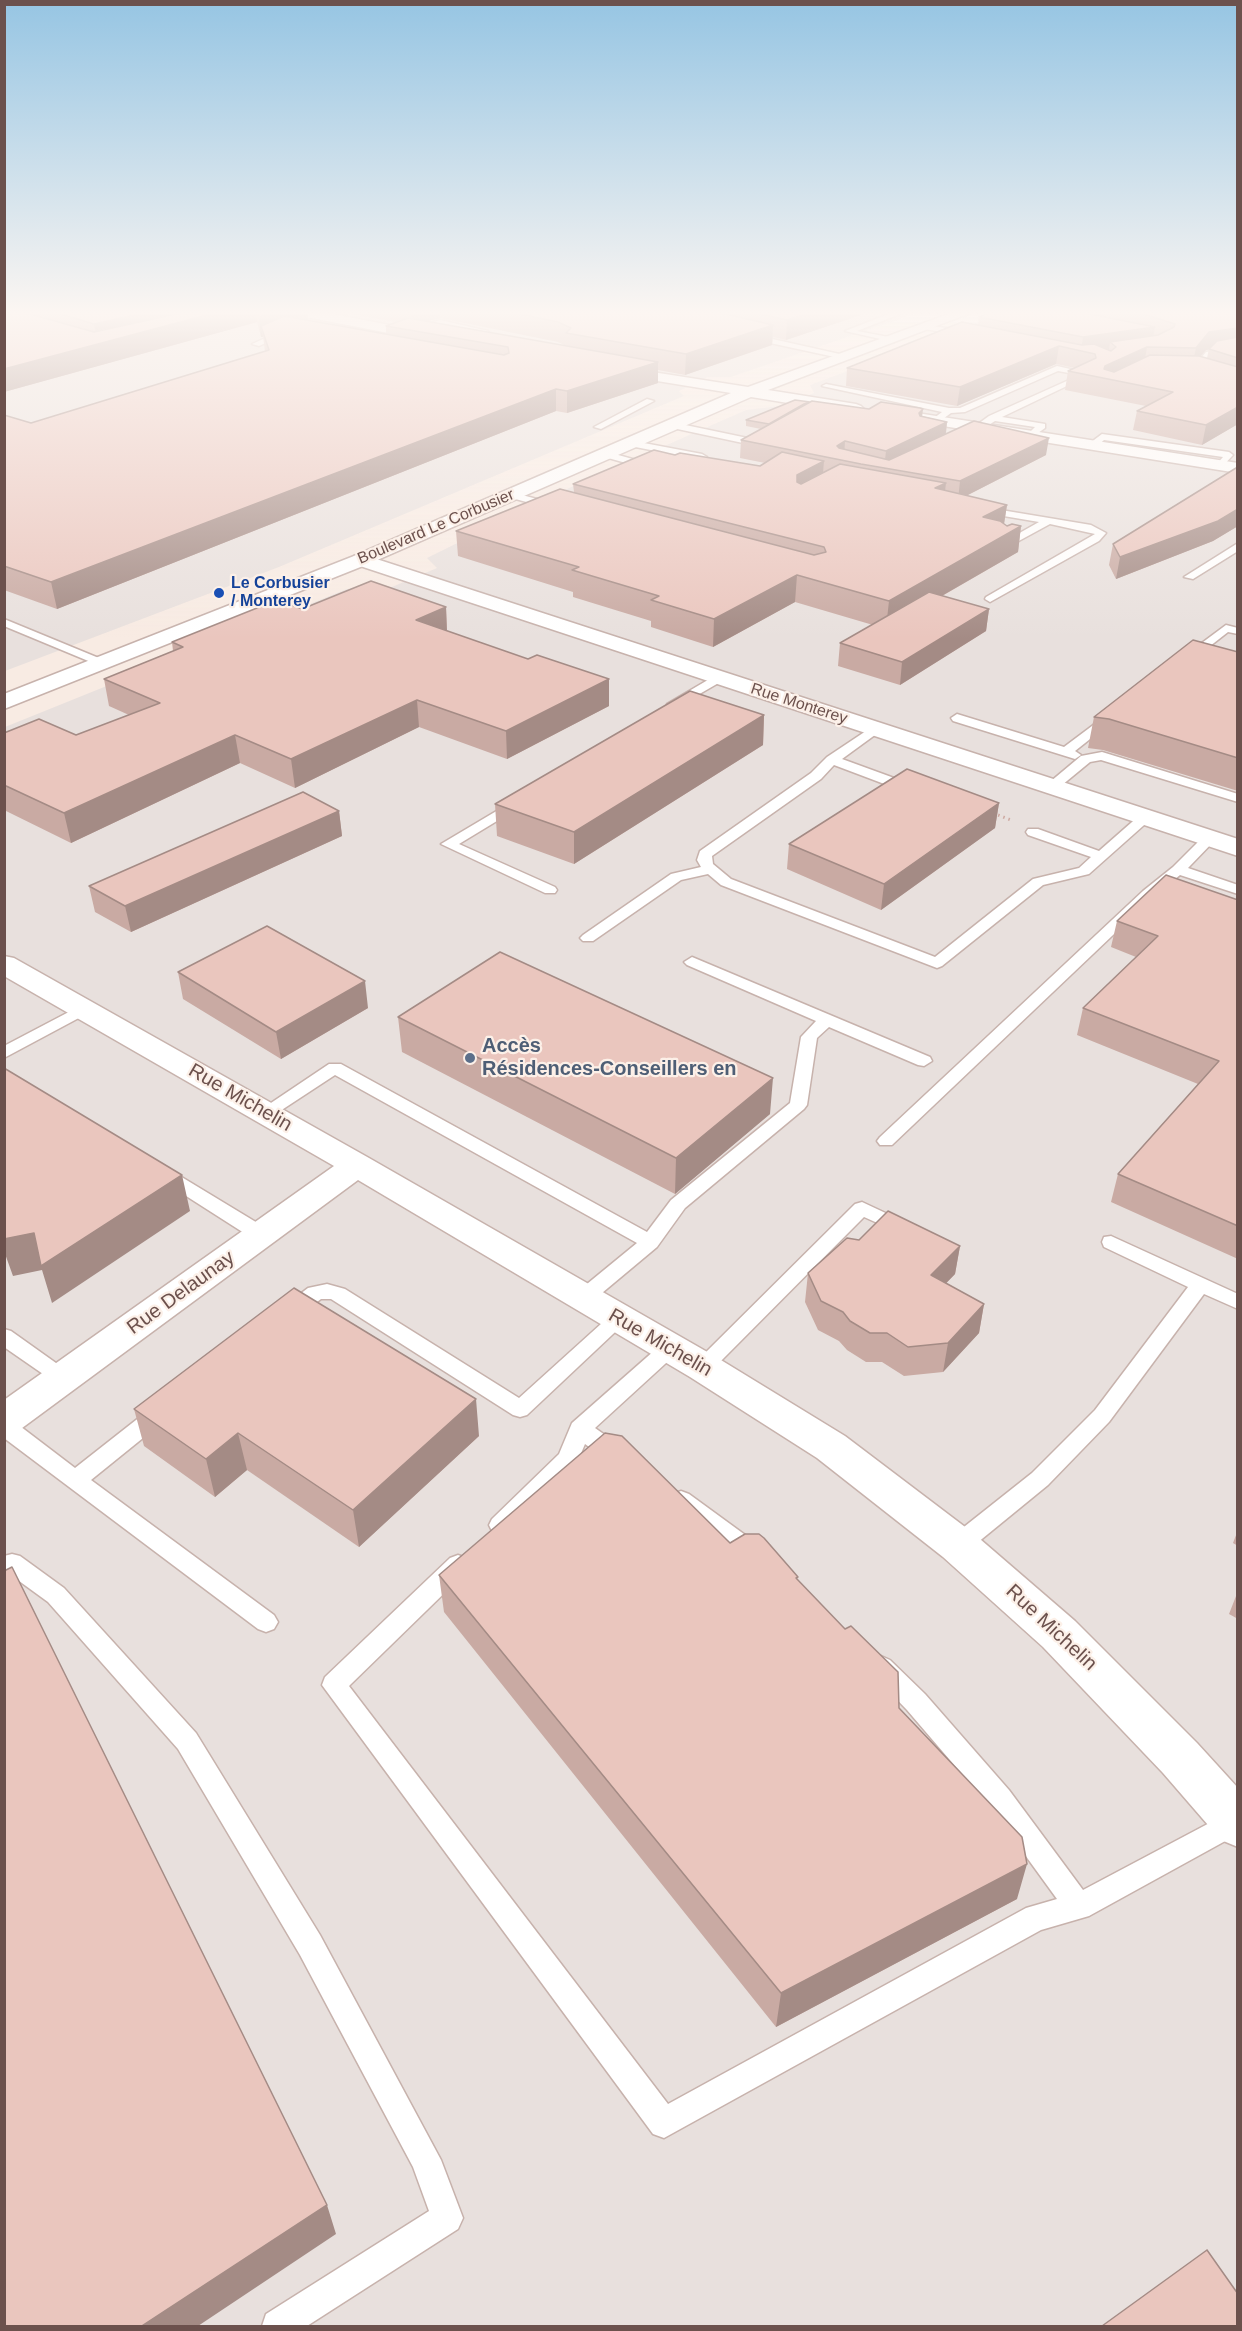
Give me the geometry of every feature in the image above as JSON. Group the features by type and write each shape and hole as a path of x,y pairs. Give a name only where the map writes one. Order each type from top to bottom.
{"street":[{"name":"Boulevard Le Corbusier","path":"4,702 360,560 681,421"},
{"path":"932,421 987,423 1031,435 1093,445 1231,460"},
{"name":"Rue Monterey","path":"360,560 1237,847"},
{"name":"Rue Michelin","path":"4,964 357,1165 703,1367 831,1447 958,1545 1082,1656 1180,1758 1236,1823"},
{"name":"Rue Delaunay","path":"4,1421 357,1165"}],"lane":[{"path":"598,427 610,421"},
{"path":"936,421 940,422"},
{"path":"961,438 992,421"},
{"path":"671,425 757,443"},
{"path":"745,449 767,437"},
{"path":"628,443 709,459"},
{"path":"604,454 657,468"},
{"path":"511,495 567,510"},
{"path":"970,507 1091,528 1101,533 1095,539 990,599"},
{"path":"1004,546 1048,521"},
{"path":"1189,578 1238,546"},
{"path":"4,622 102,663"},
{"path":"1181,663 1226,628 1238,631"},
{"path":"666,707 718,678"},
{"path":"1066,752 1118,712"},
{"path":"957,718 1086,759"},
{"path":"875,729 832,760 816,776 705,854 704,860 711,869 726,882 936,963 1038,882 1084,871 1144,818"},
{"path":"1051,787 1086,759 1102,756 1238,798"},
{"path":"832,760 900,784"},
{"path":"528,797 448,844 550,890"},
{"path":"1027,828 1101,856"},
{"path":"886,1141 1209,839"},
{"path":"588,938 676,877 711,869"},
{"path":"1178,870 1238,890"},
{"path":"692,962 924,1061"},
{"path":"4,1053 84,1009"},
{"path":"583,1298 650,1242 678,1204 798,1105 809,1037 827,1020"},
{"path":"265,1113 335,1068 650,1242"},
{"path":"146,1162 262,1235"},
{"path":"703,1367 861,1208 915,1234"},
{"path":"1111,1242 1238,1302"},
{"path":"958,1545 1040,1479 1102,1416 1201,1284"},
{"path":"272,1326 315,1293 332,1292 520,1409 619,1319"},
{"path":"4,1336 63,1378"},
{"path":"670,1348 580,1429 568,1459 334,1685 664,2123 1036,1918 1079,1907 1236,1823"},
{"path":"75,1480 169,1406"},
{"path":"4,1426 266,1622"},
{"path":"580,1429 636,1468"},
{"path":"664,1487 771,1567"},
{"path":"7,1563 56,1595 187,1741 310,1945 426,2160 447,2218 278,2326"},
{"path":"864,1650 916,1702 1000,1799 1079,1907"}],"path":[{"path":"989,812 1027,828"}],"shaded area":[{"path":"5,421 625,421 279,567 5,671"},
{"path":"722,421 1237,421 1237,2326 5,2326 5,727 347,589 371,587 387,589 437,568 427,558 560,492"}],"building":[{"path":"4,421 31,423 38,421 473,421 51,582 4,566"},
{"path":"750,421 775,421 769,424"},
{"path":"776,421 947,422 886,451 845,441 837,446 889,460 974,421 1049,438 960,481 741,440"},
{"path":"1185,421 1214,421 1206,425"},
{"path":"654,450 675,455 680,453 760,466 782,452 824,461 797,475 797,482 801,484 840,464 946,483 935,488 1007,505 983,517 1000,521 1007,526 1012,524 1021,526 889,601 797,575 714,619 651,600 659,596 572,570 579,567 456,531 560,489 814,555 826,552 824,547 573,484"},
{"path":"1238,468 1238,509 1218,521 1120,557 1113,544"},
{"path":"371,581 446,607 416,620 528,659 537,655 609,679 506,731 417,700 291,759 235,735 64,813 4,785 4,733 39,719 76,735 160,703 104,679 183,647 172,642 277,600 302,609"},
{"path":"929,592 989,609 902,662 840,643"},
{"path":"1193,640 1238,652 1238,758 1109,719 1094,717"},
{"path":"690,691 764,715 574,832 495,804"},
{"path":"907,769 999,803 884,884 789,844"},
{"path":"303,792 339,811 125,906 89,886"},
{"path":"1166,875 1238,900 1238,1226 1118,1174 1219,1061 1083,1008 1158,936 1117,921"},
{"path":"267,926 365,981 276,1032 178,972"},
{"path":"500,952 773,1078 676,1158 398,1017"},
{"path":"4,1068 182,1175 41,1266 34,1233 4,1239"},
{"path":"888,1211 960,1246 931,1275 984,1304 948,1343 908,1347 887,1333 870,1333 850,1321 843,1312 821,1301 808,1273 847,1238 859,1240"},
{"path":"294,1288 476,1399 353,1510 238,1433 206,1459 134,1409"},
{"path":"605,1433 622,1436 730,1543 745,1534 759,1534 764,1538 798,1577 796,1578 845,1629 851,1626 898,1672 899,1708 1022,1837 1027,1864 781,1993 439,1575"},
{"path":"12,1567 327,2205 142,2326 4,2326 4,1571"},
{"path":"1207,2250 1238,2294 1238,2326 1102,2326"}],"place":[{"name":"Le Corbusier / Monterey","path":"219,593"},
{"name":"Accès Résidences-Conseillers en","path":"470,1058"}]}
